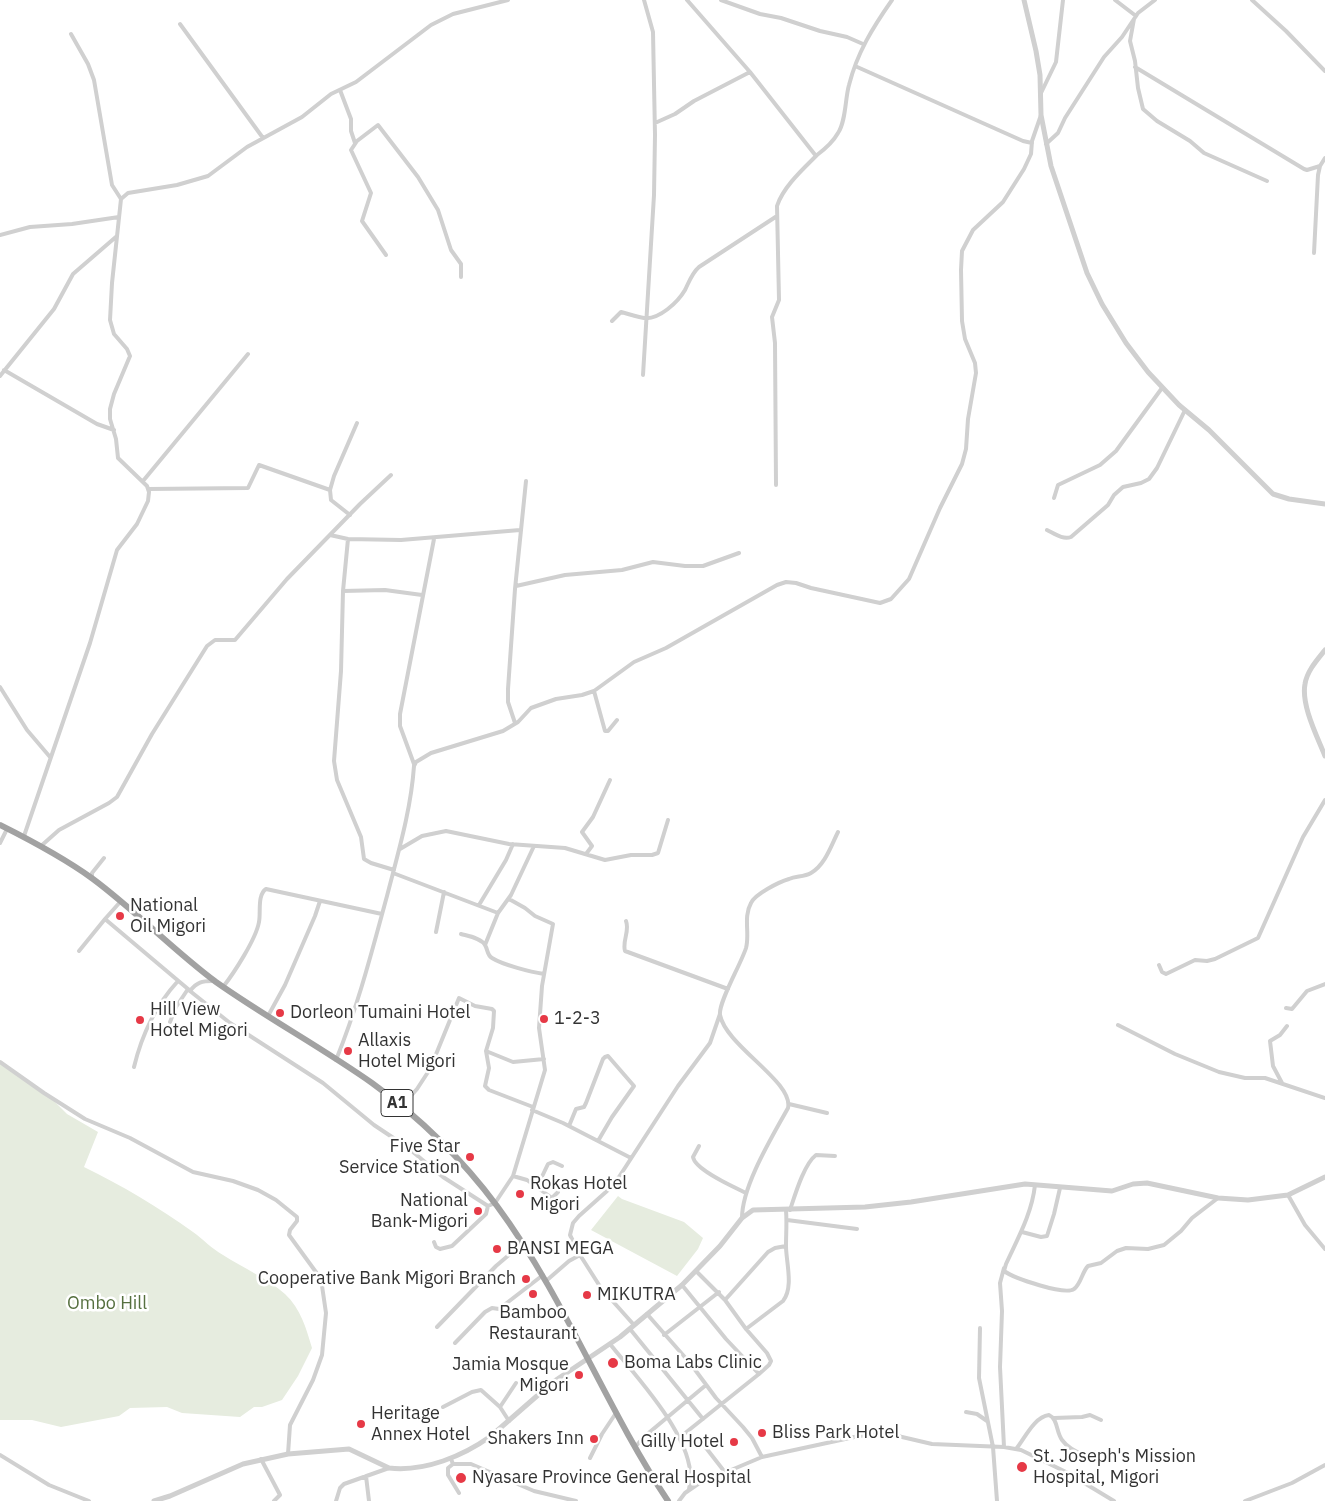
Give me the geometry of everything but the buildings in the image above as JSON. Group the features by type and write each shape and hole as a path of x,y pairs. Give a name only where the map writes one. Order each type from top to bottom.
{"highway":[{"name":"A1","path":"0,825 24,836 92,878 121,901 166,942 215,981 371,1083 452,1153 491,1205 523,1243 588,1358 635,1447 668,1501"}],"street":[{"path":"121,199 128,193 177,185 204,177 263,138 292,124 322,100 362,78 441,20 467,10 508,0"},
{"path":"643,375 654,194 655,123 652,26 644,0"},
{"path":"687,0 750,72 816,156"},
{"path":"721,0 763,15 781,18 820,31 839,34 863,44"},
{"path":"776,485 775,343 772,317 778,300 778,204 804,168 833,140 841,129 847,91 863,44 892,0"},
{"path":"1024,0 1036,51 1041,93 1041,115 1051,166 1068,220 1093,288 1126,343 1148,372 1162,388 1209,430 1273,494 1289,499 1325,504"},
{"path":"1041,93 1056,62 1063,0"},
{"path":"1115,0 1135,17"},
{"path":"1046,144 1058,134 1065,118 1102,61 1122,37 1135,17 1155,0"},
{"path":"1252,0 1325,71"},
{"path":"1135,17 1130,41 1141,105 1145,111 1190,141 1204,153 1267,181"},
{"path":"180,24 263,138"},
{"path":"24,836 90,643 116,550 142,516 148,501 148,489 143,481 118,458 114,430 110,419 112,402 130,356 128,349 114,334 110,320 121,199 112,185 91,72 72,34"},
{"path":"855,66 1023,141 1032,143"},
{"path":"1135,67 1304,169 1308,170 1320,166"},
{"path":"655,123 675,114 694,101 750,72"},
{"path":"340,90 351,119 355,143"},
{"path":"414,764 431,752 498,733 515,723 531,708 556,699 594,691 644,657 666,648 780,584 786,582 796,583 876,603 889,601 904,586 909,579 940,508 962,464 966,449 968,419 976,374 975,363 965,339 962,321 960,270 962,251 973,230 999,207 1008,195 1030,157 1032,143 1041,115"},
{"path":"386,255 362,220 371,193 351,150 355,143 375,126 380,127 418,176 438,210 451,250 461,264 461,277"},
{"path":"1314,253 1320,166 1325,158"},
{"path":"612,321 621,312 646,318 660,313 678,299 695,271 703,264 777,216"},
{"path":"0,235 30,227 72,224 119,217"},
{"path":"0,376 54,309 77,270 117,236"},
{"path":"143,481 248,354"},
{"path":"4,370 97,424 114,430"},
{"path":"1054,498 1057,486 1100,464 1116,452 1162,388"},
{"path":"1047,530 1061,537 1072,537 1108,505 1122,487 1141,483 1149,479 1157,468 1185,410"},
{"path":"350,515 331,500 330,490 334,476 358,423"},
{"path":"148,489 248,488 258,465 330,490"},
{"path":"41,846 66,825 117,797 152,734 207,646 215,640 235,640 273,595 391,475"},
{"path":"515,723 507,697 520,530 525,502 526,481"},
{"path":"330,536 348,539 401,540 520,530"},
{"path":"336,1060 368,969 400,849 411,798 414,764 403,735 400,719 434,538"},
{"path":"348,539 343,591 342,671 334,761 335,776 361,837 364,858 370,863 498,913"},
{"path":"516,586 565,576 622,570 653,562 703,566 740,553"},
{"path":"343,591 385,590 422,595"},
{"path":"1325,650 1310,672 1305,685 1305,691 1311,718 1325,756"},
{"path":"0,686 27,730 50,757"},
{"path":"594,691 606,731 617,720"},
{"path":"586,854 592,846 582,832 593,817 610,780"},
{"path":"1159,965 1162,972 1166,974 1195,960 1206,961 1215,959 1258,938 1303,837 1325,800"},
{"path":"400,849 422,836 442,831 513,844 565,848 605,860 631,855 656,855 660,850 668,820"},
{"path":"0,843 7,829"},
{"path":"703,1419 601,1288 570,1235 573,1223 615,1182 690,1069 710,1043 728,989 747,943 747,919 751,902 760,894 784,881 813,871 825,857 838,832"},
{"path":"479,905 506,860 513,844"},
{"path":"534,846 509,899 498,913 486,945 488,955 493,959 525,970 544,974"},
{"path":"92,878 92,873 104,858"},
{"path":"223,987 239,963 258,927 264,890 270,889 382,914"},
{"path":"436,932 444,892"},
{"path":"434,1242 436,1247 440,1249 452,1246 486,1214 513,1176 545,1070 539,1028 544,974 553,924 535,916 509,899"},
{"path":"79,951 121,901"},
{"path":"268,1016 287,980 320,901"},
{"path":"105,919 230,1022 323,1083 370,1122 407,1147 443,1177 491,1205"},
{"path":"626,922 628,927 625,951 728,989"},
{"path":"461,934 480,940 486,945"},
{"path":"134,1067 142,1039 151,1019 163,999 178,981"},
{"path":"170,1022 176,1007 189,990 200,982 215,981"},
{"path":"1286,1008 1293,1008 1308,990 1325,984"},
{"path":"401,1107 418,1089 430,1069 458,998 494,1011 493,1028 486,1051 489,1068 485,1083 487,1088 569,1126 631,1158"},
{"path":"720,1013 725,1026 736,1042 782,1088 789,1099 789,1104 746,1193 742,1218"},
{"path":"1118,1025 1175,1054 1220,1072 1245,1078 1265,1078 1325,1098"},
{"path":"1282,1084 1273,1066 1270,1042 1283,1033 1287,1026"},
{"path":"486,1051 513,1062 544,1059"},
{"path":"569,1126 576,1109 584,1107 603,1059 605,1056 609,1056 634,1086 598,1141"},
{"path":"0,1062 44,1094 85,1119 124,1135 193,1172 233,1181 258,1190 276,1200 297,1217 298,1221 289,1234 321,1279 326,1314 322,1355 313,1380 290,1425 288,1454"},
{"path":"789,1104 827,1113"},
{"path":"699,1146 693,1158 696,1164 746,1193"},
{"path":"746,1329 786,1298 788,1288 786,1246 788,1210 812,1157 816,1155 835,1156"},
{"path":"537,1187 548,1164 553,1162 562,1166"},
{"path":"513,1176 521,1178 537,1187 552,1198 558,1192"},
{"path":"459,1493 448,1475 448,1468 452,1461 480,1444 509,1422 553,1382 632,1327 682,1285 742,1218 758,1209 788,1210 865,1207 911,1202 1015,1185 1112,1191 1133,1184 1148,1183 1218,1198 1248,1200 1288,1195 1325,1177"},
{"path":"1004,1447 1000,1367 1002,1311 1000,1283 1004,1268 1022,1232 1031,1206 1035,1185"},
{"path":"1022,1232 1041,1237 1047,1236 1060,1188"},
{"path":"1288,1195 1306,1225 1325,1249"},
{"path":"1004,1268 1007,1273 1042,1286 1066,1292 1072,1291 1077,1286 1086,1268 1091,1264 1102,1263 1113,1254 1126,1248 1148,1249 1164,1245 1181,1231 1192,1218 1218,1198"},
{"path":"787,1220 856,1229"},
{"path":"437,1326 496,1266 523,1243"},
{"path":"725,1300 768,1252 775,1248 786,1246"},
{"path":"456,1343 485,1312 492,1308 499,1309 580,1255"},
{"path":"680,1438 759,1374 769,1365 771,1359 719,1292 696,1271"},
{"path":"682,1285 759,1374"},
{"path":"664,1334 719,1292"},
{"path":"647,1314 752,1438 762,1456"},
{"path":"980,1328 979,1378 993,1447 997,1501"},
{"path":"610,1344 669,1417 680,1438 691,1471 692,1481 689,1489 679,1501"},
{"path":"500,1406 516,1383"},
{"path":"635,1447 645,1436 706,1384"},
{"path":"443,1407 478,1390 484,1392 500,1406 509,1422"},
{"path":"977,1414 985,1408"},
{"path":"966,1412 977,1414 987,1421"},
{"path":"590,1458 602,1434 616,1413"},
{"path":"1016,1449 1037,1421 1046,1415 1051,1415 1054,1418 1091,1415 1101,1420"},
{"path":"1054,1418 1060,1438 1066,1444 1086,1456 1092,1455 1094,1452"},
{"path":"689,1489 724,1471 762,1456 878,1433 893,1434 932,1444 1016,1449 1066,1472 1114,1501"},
{"path":"703,1444 724,1471"},
{"path":"154,1501 186,1490 230,1469 261,1460 288,1454 349,1449 389,1468 403,1469 452,1461 471,1464 522,1486 576,1501"},
{"path":"0,1455 49,1485 89,1501"},
{"path":"261,1460 280,1494 274,1501"},
{"path":"1245,1501 1292,1483 1325,1465"},
{"path":"336,1501 338,1492 344,1484 389,1468"},
{"path":"366,1476 369,1501"}],"green space":[{"name":"Ombo Hill","path":"0,1060 51,1098 67,1114 98,1132 84,1167 126,1189 167,1214 219,1253 271,1283 291,1300 302,1319 312,1348 298,1376 282,1400 262,1407 254,1407 240,1417 182,1413 167,1407 130,1408 119,1416 61,1427 32,1420 0,1420"},
{"path":"618,1196 684,1222 703,1238 698,1249 677,1276 591,1230"}],"place":[{"name":"National Oil Migori","path":"120,916"},
{"name":"Dorleon Tumaini Hotel","path":"280,1013"},
{"name":"1-2-3","path":"544,1019"},
{"name":"Hill View Hotel Migori","path":"140,1020"},
{"name":"Allaxis Hotel Migori","path":"348,1051"},
{"name":"Five Star Service Station","path":"470,1157"},
{"name":"Rokas Hotel Migori","path":"520,1194"},
{"name":"National Bank-Migori","path":"478,1211"},
{"name":"BANSI MEGA","path":"497,1249"},
{"name":"Cooperative Bank Migori Branch","path":"526,1279"},
{"name":"Bamboo Restaurant","path":"533,1294"},
{"name":"MIKUTRA","path":"587,1295"},
{"name":"Boma Labs Clinic","path":"613,1363"},
{"name":"Jamia Mosque Migori","path":"579,1375"},
{"name":"Heritage Annex Hotel","path":"361,1424"},
{"name":"Bliss Park Hotel","path":"762,1433"},
{"name":"Shakers Inn","path":"594,1439"},
{"name":"Gilly Hotel","path":"734,1442"},
{"name":"St. Joseph's Mission Hospital, Migori","path":"1022,1467"},
{"name":"Nyasare Province General Hospital","path":"461,1478"}]}
